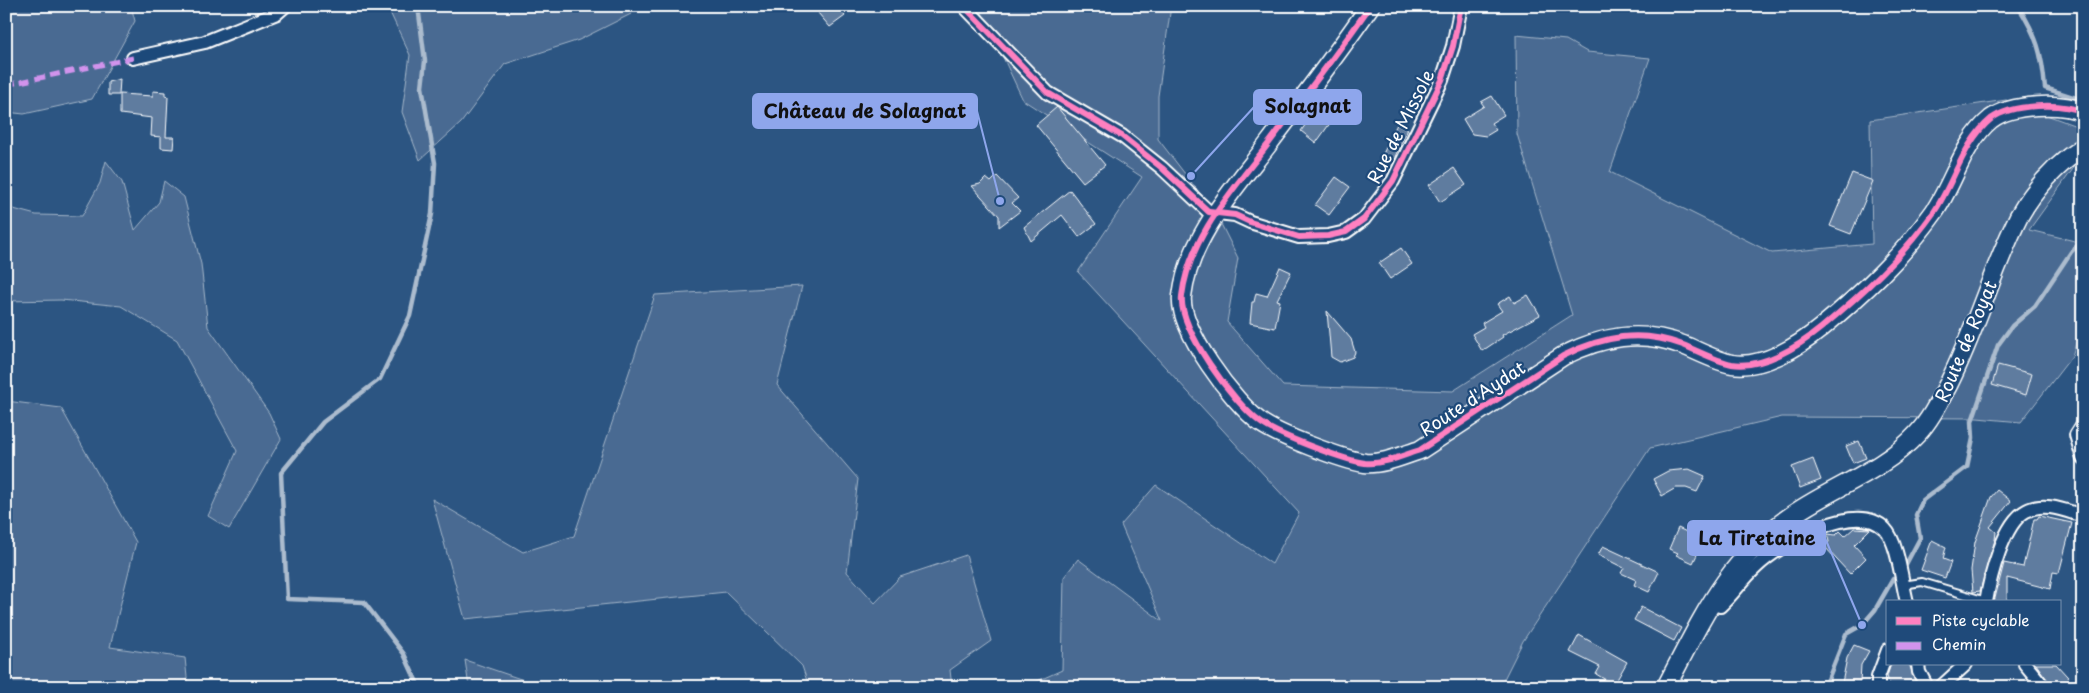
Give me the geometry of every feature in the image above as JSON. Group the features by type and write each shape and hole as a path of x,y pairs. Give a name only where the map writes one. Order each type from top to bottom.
{"main road":[{"name":"Route d'Aydat","path":"1370,6 1216,214 1189,264 1182,298 1185,318 1198,344 1227,389 1246,412 1268,428 1313,446 1366,463 1394,458 1420,450 1563,356 1584,345 1607,338 1639,335 1668,340 1732,364 1764,360 1790,349 1819,330 1871,286 1910,243 1935,210 1967,150 1992,119 2007,111 2024,108 2051,106 2083,112"},
{"name":"Route de Royat","path":"1666,687 1710,603 1740,560 1761,538 1795,513 1862,476 1894,455 1918,433 1937,406 1956,368 2008,236 2022,209 2030,197 2065,159 2083,147"}],"street":[{"path":"133,58 205,42 277,13 285,6"},
{"path":"964,6 1048,93 1122,136 1162,168 1208,212 1216,214"},
{"name":"Rue de Missole","path":"1216,214 1235,215 1250,222 1299,237 1328,236 1346,232 1364,219 1393,181 1442,80 1453,46 1461,6"},
{"path":"2083,424 2076,435 2083,458"},
{"path":"1987,600 2008,530 2026,511 2039,507 2058,508 2083,516"},
{"path":"1710,603 1720,606 1756,567 1778,549 1809,532 1858,518 1886,529 1892,540 1907,600"},
{"path":"1878,687 1878,677 1886,655"},
{"path":"1918,666 1919,672 1927,687"},
{"path":"1941,687 1964,666"},
{"path":"2027,666 2044,687"}],"lane":[{"path":"1903,585 1922,582 1980,600"}],"shaded area":[{"path":"6,6 131,6 135,21 92,99 24,114 6,112"},
{"path":"387,6 631,6 631,14 579,40 505,64 461,123 420,160 402,112 410,55"},
{"path":"979,6 1171,6 1158,96 1158,139 1216,214 1238,258 1227,322 1283,386 1453,391 1572,315 1517,134 1516,35 1566,40 1587,52 1650,58 1610,172 1772,253 1872,244 1870,120 2006,100 2079,127 2083,155 2029,230 2083,243 2083,321 2072,356 2021,422 1977,418 1782,417 1650,448 1523,641 1500,687 1024,687 1062,670 1064,577 1078,559 1162,621 1121,525 1156,485 1272,564 1299,513 1078,272 1142,177 1023,100"},
{"path":"106,161 122,182 135,230 159,202 164,181 184,197 201,264 208,327 269,413 281,439 229,529 208,516 237,451 177,340 121,306 61,300 6,301 6,207 36,215 82,216 100,183"},
{"path":"802,286 777,385 858,479 847,572 875,603 900,577 966,555 991,641 950,670 952,687 809,687 802,666 726,592 465,619 432,499 523,552 574,536 655,295"},
{"path":"6,401 61,408 136,542 110,647 185,658 188,687 6,687"},
{"path":"465,660 544,687 469,687"}],"building":[{"path":"827,6 837,6 845,16 830,27 818,13"},
{"path":"120,79 119,95 108,95 108,82"},
{"path":"153,91 165,92 165,96 168,97 166,137 174,137 173,149 161,148 161,137 151,136 152,118 120,114 120,94 153,96"},
{"path":"1492,96 1504,115 1491,123 1496,130 1486,136 1472,134 1463,119 1484,106 1481,102"},
{"path":"1057,107 1105,165 1083,182 1036,125"},
{"path":"1317,108 1333,119 1316,143 1301,131"},
{"path":"1397,124 1408,129 1394,159 1383,154"},
{"path":"1454,168 1466,185 1440,202 1429,185"},
{"path":"1852,173 1873,181 1851,234 1830,226"},
{"path":"997,176 1018,198 1012,203 1020,211 999,227 999,216 972,186 980,184 986,178 991,182"},
{"path":"1336,177 1350,187 1329,215 1315,205"},
{"path":"1070,190 1096,224 1079,237 1062,215 1031,241 1024,227"},
{"path":"1401,248 1412,264 1390,279 1379,263"},
{"path":"1280,267 1291,272 1277,300 1280,301 1275,328 1250,323 1252,302 1254,302 1256,293 1267,296"},
{"path":"1528,295 1540,315 1502,335 1503,337 1482,351 1472,334 1484,327 1482,323 1502,311 1497,304 1510,296 1514,303"},
{"path":"1327,311 1351,339 1355,352 1353,357 1340,362 1331,357"},
{"path":"1998,365 2032,374 2026,395 1992,385"},
{"path":"1859,441 1866,458 1853,463 1846,446"},
{"path":"1813,459 1821,480 1800,488 1792,467"},
{"path":"1689,469 1705,476 1697,492 1686,488 1676,488 1662,496 1653,479 1668,471"},
{"path":"1997,490 2011,501 1990,527 1996,532 1995,540 1980,591 1973,592 1971,570 1975,542 1991,497"},
{"path":"2039,516 2072,523 2059,573 2053,572 2050,589 2007,578 2007,600 1995,600 2004,563 2023,567 2034,519 2037,519"},
{"path":"1678,528 1704,540 1693,563 1676,555 1678,553 1669,549"},
{"path":"1854,528 1870,529 1854,545 1866,558 1850,574 1824,546 1829,542 1827,534 1836,535 1840,531 1845,536"},
{"path":"1932,540 1946,547 1943,559 1951,562 1945,578 1921,570"},
{"path":"1603,546 1659,572 1649,592 1634,585 1636,580 1621,573 1624,568 1598,555"},
{"path":"1641,607 1681,628 1674,641 1634,620"},
{"path":"1579,635 1627,662 1614,685 1596,674 1600,667 1570,652"},
{"path":"1854,645 1869,651 1861,665 1860,682 1842,683 1847,658"},
{"path":"1890,666 1910,666 1918,687 1890,687 1887,676"},
{"path":"2037,666 2058,666 2077,687 2052,687"}],"waterway":[{"path":"418,6 425,61 422,87 435,163 432,214 410,316 380,379 323,422 281,473 287,599 364,602 404,654 419,687"},
{"path":"2018,6 2030,27 2037,45 2045,88 2079,99"},
{"path":"1905,566 1920,538 1916,515 1923,500 1967,467 1973,438 1972,421 1998,345 2012,326 2035,306 2071,252 2083,240"},
{"path":"1825,687 1846,634 1862,625 1875,610 1893,579"}],"marked path":[{"path":"6,85 133,58"}],"cycle path":[{"path":"964,6 1048,93 1122,136 1162,168 1209,212 1235,215 1250,222 1299,237 1328,236 1346,232 1364,219 1393,181 1442,80 1453,46 1461,6"},
{"path":"1370,6 1346,41 1215,215 1203,234 1194,254 1186,274 1182,296 1183,310 1198,345 1223,382 1249,412 1260,422 1295,440 1365,463 1386,461 1420,450 1563,356 1607,340 1622,337 1652,337 1683,345 1720,361 1732,364 1756,363 1780,355 1821,328 1867,288 1909,244 1941,201 1973,139 1991,119 2011,110 2036,106 2062,107 2083,112"}],"place":[{"name":"Solagnat","path":"1191,176"},
{"name":"Château de Solagnat","path":"1000,201"},
{"name":"La Tiretaine","path":"1862,625"}]}
